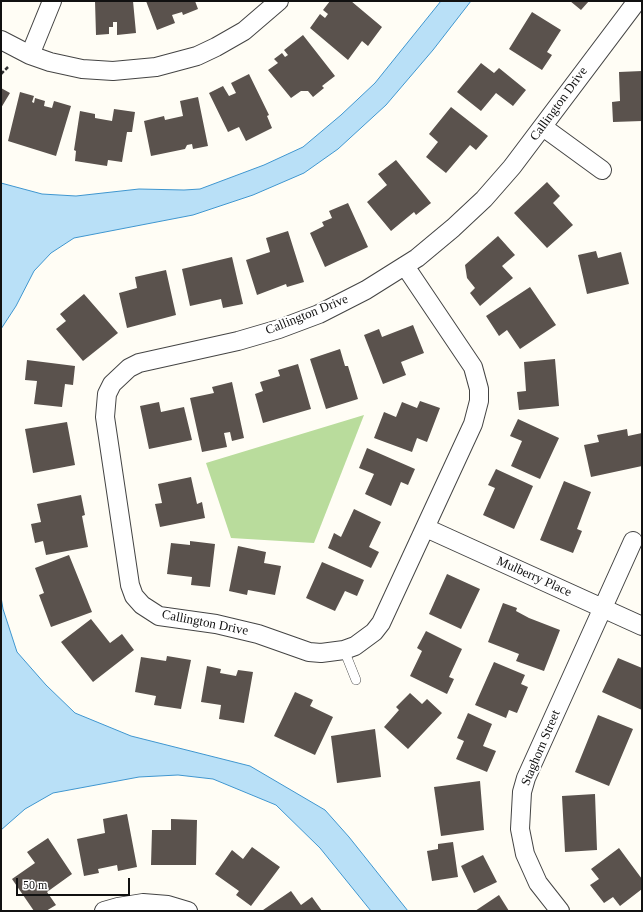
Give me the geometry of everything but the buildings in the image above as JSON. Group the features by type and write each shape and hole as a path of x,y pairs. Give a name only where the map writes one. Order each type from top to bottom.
{"street":[{"path":"30,55 52,1"},
{"path":"1,40 30,55 50,62 82,69 132,71 166,65 197,56 221,45 244,32 279,1"},
{"name":"Callington Drive","path":"405,266 467,356 473,367 479,389 477,413 473,424 381,623 365,640 344,650 327,653 309,652 244,631 216,624 159,616 142,605 134,596 130,585 105,417 107,394 112,384 129,368 139,363 238,341 279,329 319,314 360,294 405,266 453,228 484,199 512,167 543,127 637,1"},
{"path":"543,127 602,170"},
{"name":"Mulberry Place","path":"426,528 642,626"},
{"name":"Staghorn Street","path":"560,911 538,883 525,854 520,829 520,803 526,778 633,541"},
{"path":"104,911 143,903 168,905 188,911"}],"lane":[{"path":"344,650 356,680"}],"path":[{"path":"1,74 8,67"}],"green space":[{"path":"364,415 314,543 231,538 206,463"}],"water":[{"path":"441,1 471,1 433,50 386,105 338,149 304,173 253,195 193,215 74,238 51,253 34,271 16,306 1,329 1,183 42,194 76,196 139,189 200,189 264,165 303,147 341,115 375,83"},
{"path":"1,597 3,609 17,652 46,685 75,713 131,736 250,766 325,810 349,837 408,911 371,911 320,848 276,805 213,779 178,775 139,777 53,793 25,809 1,830"}]}
